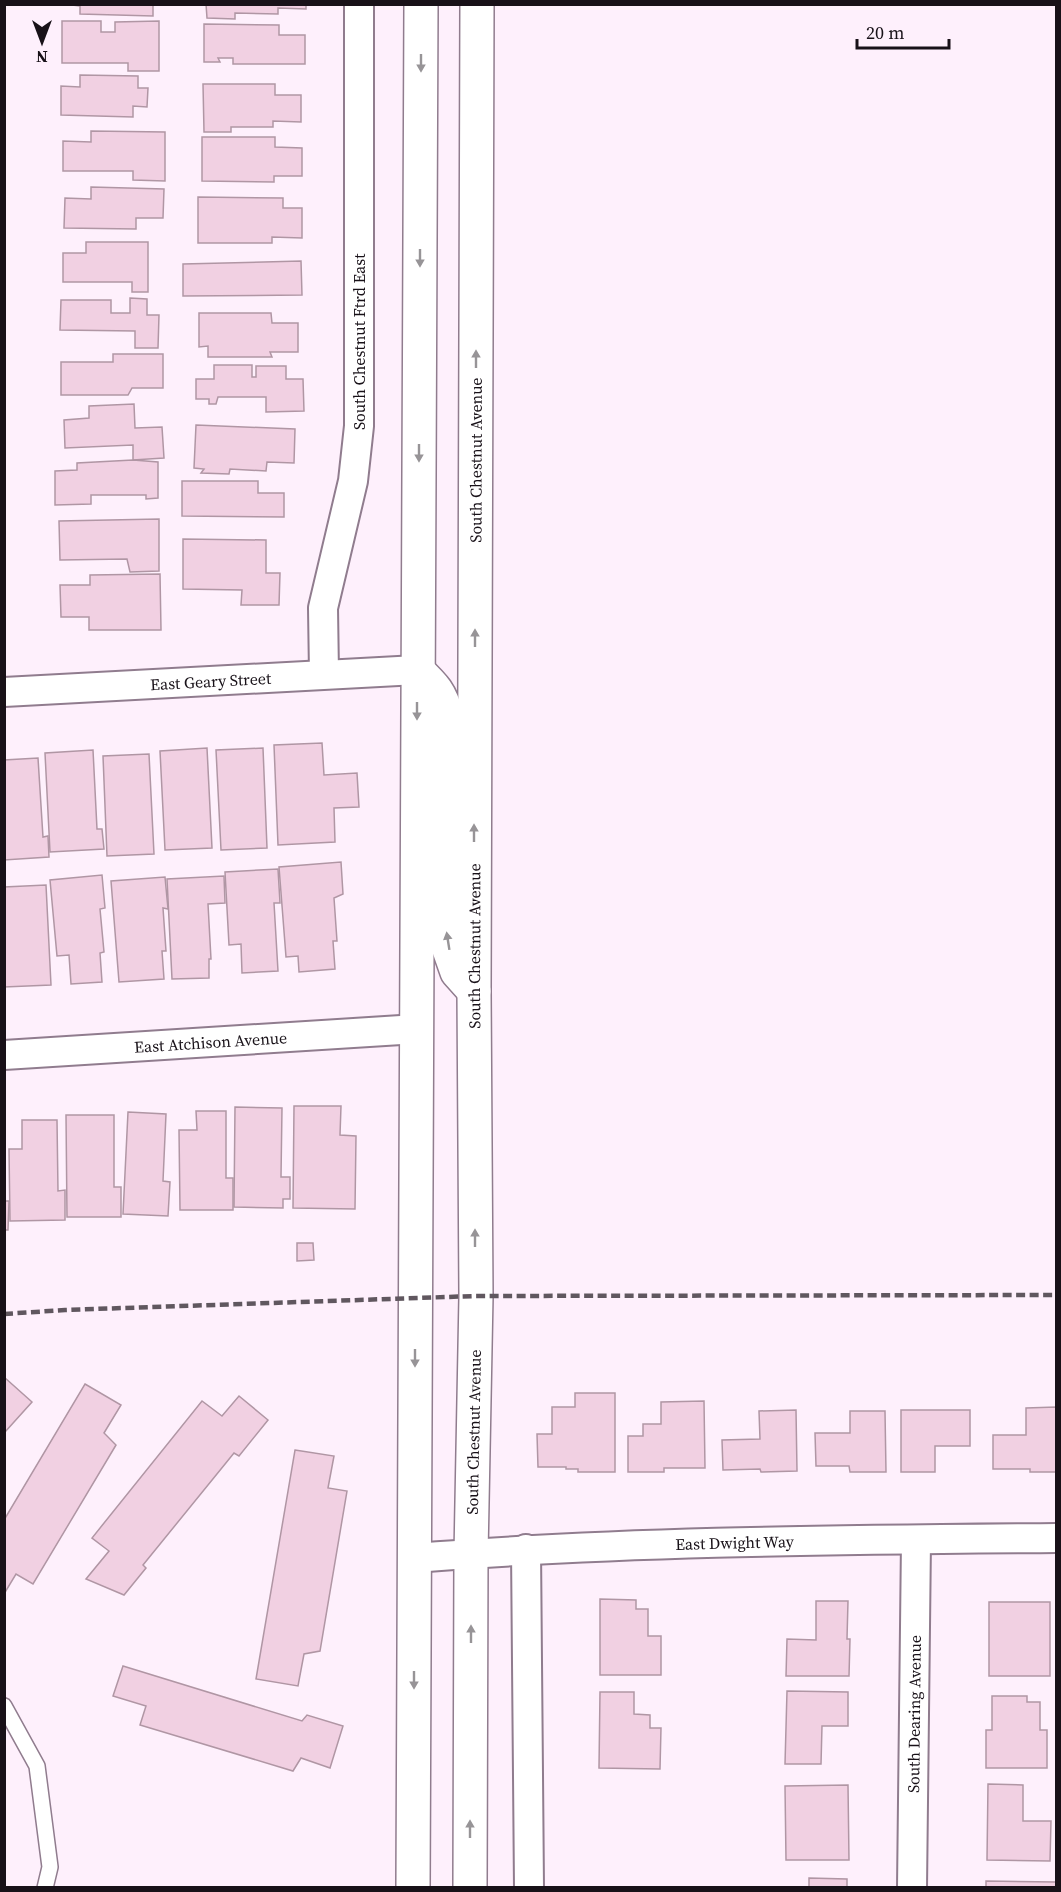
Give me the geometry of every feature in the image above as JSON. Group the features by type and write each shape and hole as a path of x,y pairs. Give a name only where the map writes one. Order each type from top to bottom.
{"main road":[{"path":"413,1887 421,4"},
{"name":"South Chestnut Avenue","path":"470,1887 471,1554 476,1296 474,991 477,4"},
{"path":"417,670 437,689 443,699 447,716 446,941 457,972 474,991"}],"street":[{"name":"South Chestnut Ftrd East","path":"324,674 323,608 353,481 359,426 359,4"},
{"name":"East Geary Street","path":"4,692 417,670"},
{"name":"East Atchison Avenue","path":"4,1055 417,1029"},
{"name":"East Dwight Way","path":"414,1558 526,1549 1056,1538"},
{"name":"South Dearing Avenue","path":"912,1887 916,1540"},
{"path":"526,1549 529,1887"}],"lane":[{"path":"4,1706 37,1766 50,1867 45,1887"}],"building":[{"path":"64,4 153,4 153,16 80,14 80,6"},
{"path":"206,4 306,4 306,9 278,8 278,14 235,13 235,19 207,18"},
{"path":"62,21 101,21 101,32 115,32 115,22 159,21 159,71 128,71 128,63 62,63"},
{"path":"204,24 279,25 279,35 305,35 305,64 233,64 233,58 218,58 220,62 204,62"},
{"path":"80,75 138,76 138,88 148,88 147,107 133,106 133,117 61,115 61,86 80,87"},
{"path":"203,84 275,84 275,95 301,95 301,122 273,121 273,127 231,127 231,132 204,132"},
{"path":"91,131 165,132 165,181 133,180 133,171 63,171 63,141 91,142"},
{"path":"202,137 275,137 275,147 302,148 302,176 274,176 274,182 202,181"},
{"path":"91,187 164,189 163,218 136,218 136,229 64,228 65,198 91,199"},
{"path":"198,197 283,198 283,208 302,208 302,238 272,237 272,243 198,243"},
{"path":"86,242 148,242 148,292 132,292 132,282 63,282 63,253 86,253"},
{"path":"301,261 302,295 183,296 183,264"},
{"path":"130,298 147,299 147,315 159,315 158,348 135,348 135,331 60,330 61,300 111,300 111,313 130,313"},
{"path":"199,313 271,313 272,323 298,323 298,352 270,352 272,357 208,357 208,346 199,347"},
{"path":"113,354 163,354 163,388 132,388 128,395 61,395 61,362 113,362"},
{"path":"214,365 252,365 252,377 256,377 256,366 286,366 286,379 303,379 304,411 266,412 266,397 218,397 216,404 209,404 209,399 196,399 196,379 214,379"},
{"path":"134,404 135,428 162,427 164,458 133,460 133,445 65,448 64,420 89,418 89,406"},
{"path":"196,425 295,429 294,463 267,462 266,471 230,469 229,474 201,473 204,469 194,468"},
{"path":"133,460 158,462 158,498 146,499 146,495 91,495 91,504 55,505 55,471 77,470 77,463"},
{"path":"182,481 258,481 258,493 284,493 284,517 182,516"},
{"path":"159,519 159,571 130,572 127,559 60,560 59,521"},
{"path":"183,539 266,540 266,573 280,573 279,605 241,605 242,590 183,589"},
{"path":"160,574 161,630 89,630 89,617 61,617 60,585 90,585 90,575"},
{"path":"322,743 324,775 357,773 359,807 334,808 335,842 278,845 274,745"},
{"path":"207,748 212,848 165,850 160,751"},
{"path":"263,748 267,848 221,850 216,750"},
{"path":"93,750 97,829 102,829 104,849 50,852 45,753"},
{"path":"149,754 154,854 107,856 103,756"},
{"path":"38,758 43,837 48,836 49,857 4,860 4,760"},
{"path":"341,862 343,894 334,898 337,941 333,941 335,969 299,972 298,956 286,957 279,867"},
{"path":"278,869 280,903 274,903 278,971 242,973 241,944 229,945 225,872"},
{"path":"102,875 105,908 100,909 104,952 100,953 102,982 71,984 69,955 57,956 50,880"},
{"path":"224,876 225,903 208,904 211,959 209,959 209,978 172,979 167,879"},
{"path":"165,877 168,909 163,908 166,951 162,951 164,979 119,982 111,881"},
{"path":"46,885 51,985 4,987 4,887"},
{"path":"294,1106 341,1106 340,1135 356,1136 355,1209 293,1208"},
{"path":"235,1107 282,1108 281,1177 290,1177 290,1199 283,1199 283,1208 234,1207"},
{"path":"196,1111 226,1111 226,1178 233,1178 233,1210 180,1210 179,1130 197,1130"},
{"path":"128,1112 166,1114 163,1181 170,1182 168,1216 123,1214"},
{"path":"66,1115 114,1115 114,1187 121,1187 121,1217 67,1217"},
{"path":"22,1120 57,1120 58,1191 65,1190 65,1220 10,1221 9,1149 22,1149"},
{"path":"4,1201 9,1201 8,1230 4,1230"},
{"path":"297,1243 313,1243 314,1260 297,1261"},
{"path":"4,1377 32,1402 5,1432 4,1432"},
{"path":"85,1384 121,1405 104,1433 116,1445 33,1584 16,1574 4,1594 4,1520"},
{"path":"575,1393 615,1393 615,1472 578,1472 578,1469 566,1469 566,1467 538,1467 537,1434 552,1434 552,1407 575,1407"},
{"path":"239,1396 268,1420 239,1456 234,1453 143,1565 146,1568 124,1595 86,1579 109,1551 92,1538 202,1401 222,1416"},
{"path":"704,1401 705,1468 664,1468 664,1472 628,1472 628,1436 643,1436 643,1424 661,1424 661,1402"},
{"path":"1056,1407 1056,1472 993,1469 993,1435 1026,1435 1026,1408"},
{"path":"796,1410 797,1471 723,1470 722,1440 760,1439 759,1411"},
{"path":"901,1410 970,1410 970,1446 935,1446 935,1472 901,1472"},
{"path":"850,1411 885,1411 886,1472 850,1472 849,1466 816,1466 815,1433 850,1433"},
{"path":"295,1450 334,1456 328,1488 347,1491 320,1651 304,1654 298,1686 256,1679"},
{"path":"600,1599 636,1600 636,1609 648,1609 648,1636 661,1636 661,1675 600,1675"},
{"path":"816,1601 848,1601 849,1676 786,1676 787,1639 816,1640"},
{"path":"989,1602 1050,1602 1050,1676 989,1676"},
{"path":"123,1666 302,1721 307,1715 343,1726 330,1768 301,1758 293,1771 140,1725 146,1706 113,1696"},
{"path":"787,1691 848,1692 848,1726 822,1726 821,1764 785,1764"},
{"path":"600,1692 634,1692 634,1714 650,1715 650,1728 661,1728 660,1769 599,1768"},
{"path":"992,1696 1027,1696 1027,1702 1040,1702 1040,1730 1047,1730 1047,1768 986,1768 986,1730 992,1730"},
{"path":"988,1784 1023,1785 1023,1821 1051,1821 1050,1861 987,1860"},
{"path":"848,1785 849,1860 786,1860 785,1786"},
{"path":"809,1878 847,1879 847,1888 809,1888"},
{"path":"986,1881 1056,1882 1056,1888 986,1888"}],"railway":[{"path":"4,1314 476,1296 1056,1295"}]}
